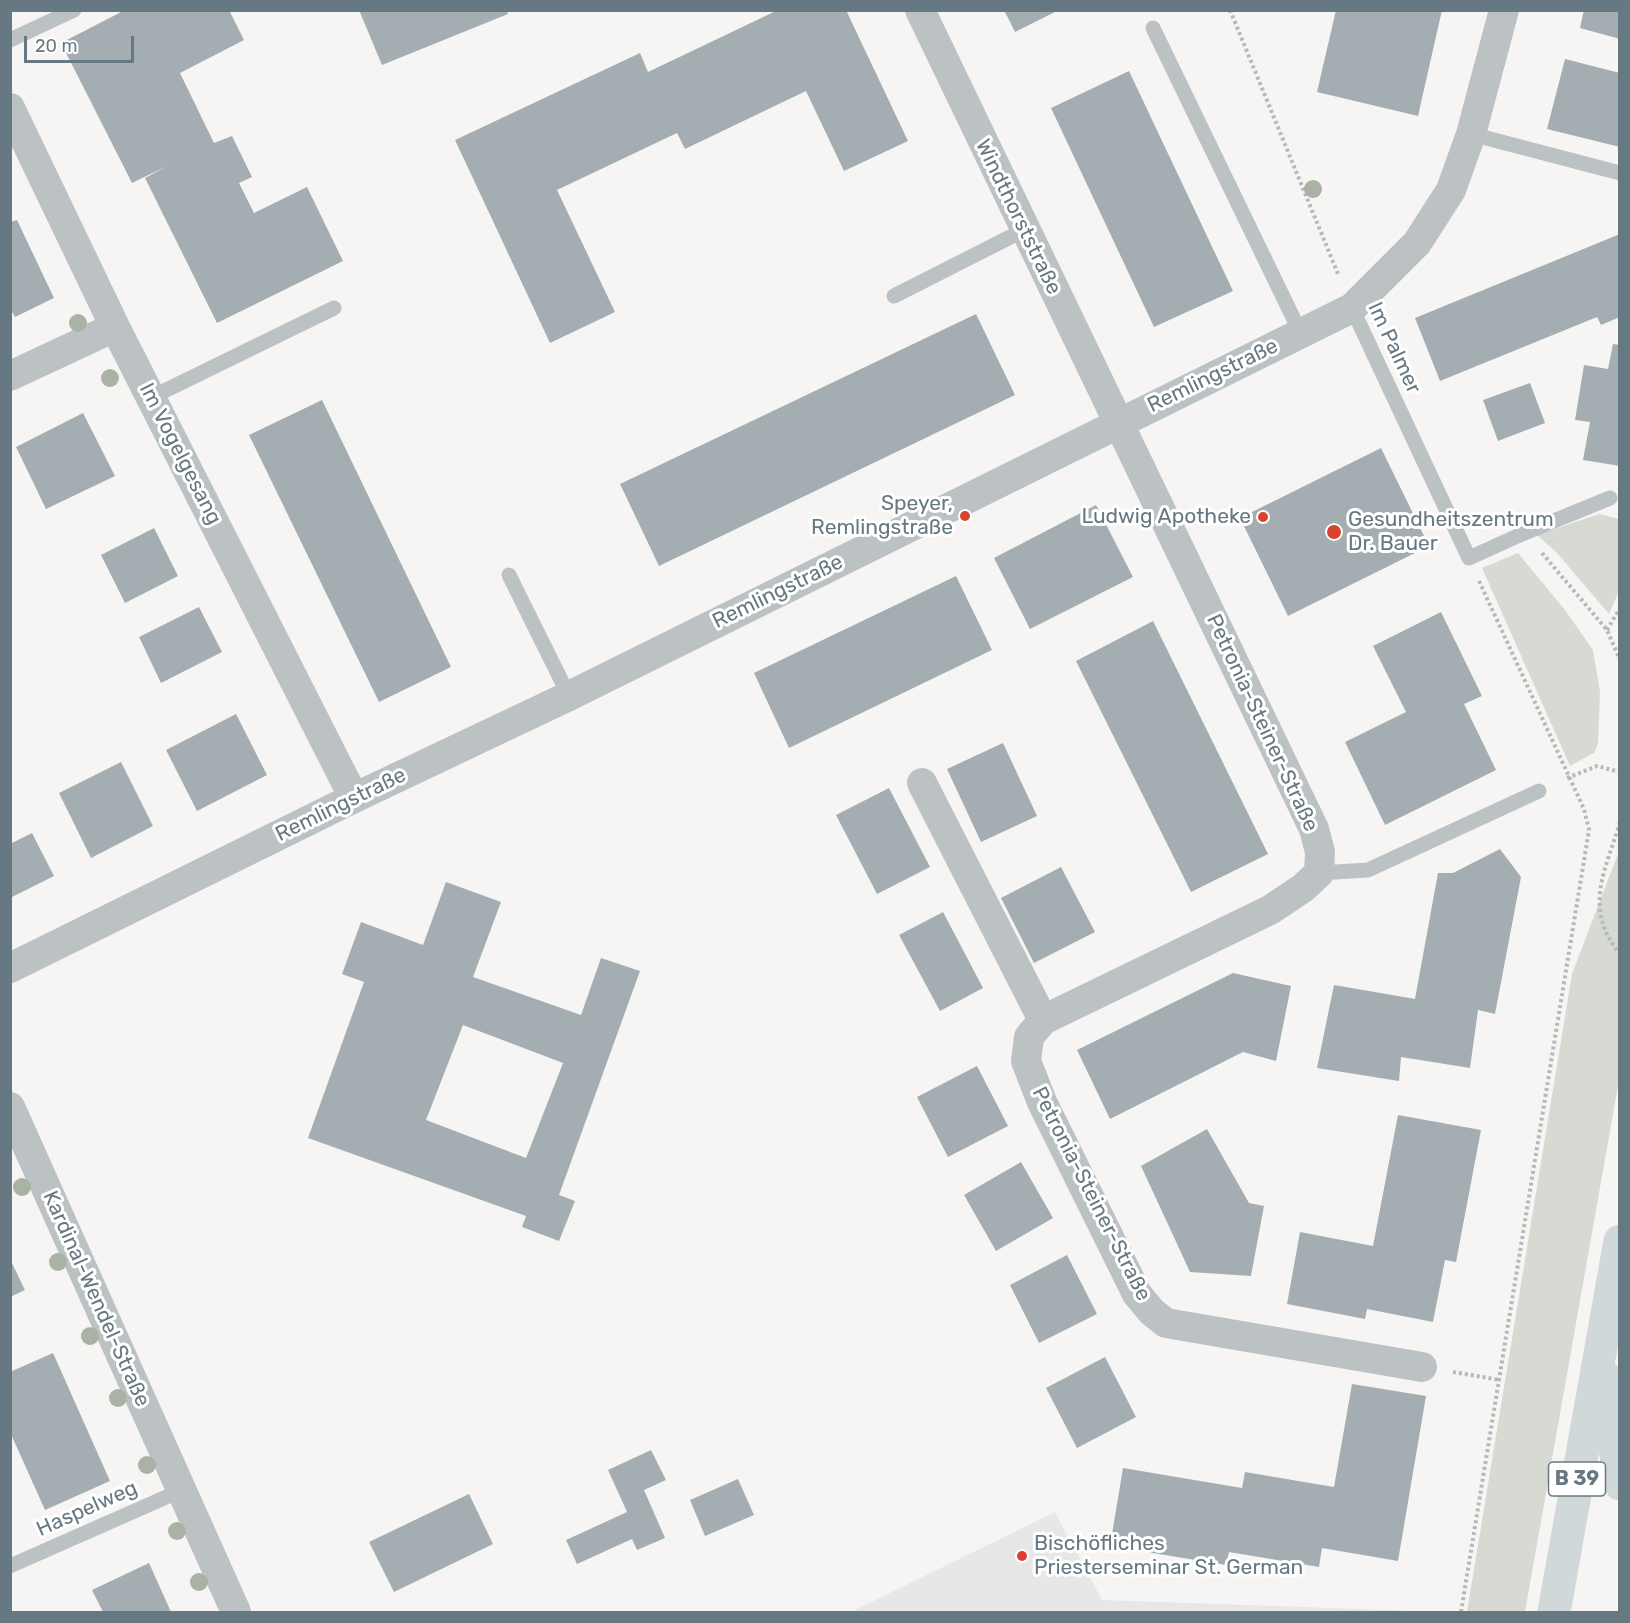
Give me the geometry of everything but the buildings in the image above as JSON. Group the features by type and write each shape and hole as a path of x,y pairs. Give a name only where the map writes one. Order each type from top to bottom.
{"main road":[{"name":"B 39","path":"1554,1612 1620,1241"},
{"path":"1601,1346 1620,1484"}],"street":[{"name":"Windthorststraße","path":"920,10 1117,423"},
{"name":"Remlingstraße","path":"10,968 354,798 569,696 1352,308 1417,243 1451,190 1471,134 1504,10"},
{"name":"Im Vogelgesang","path":"10,108 115,327 354,798"},
{"path":"10,376 115,327"},
{"name":"Petronia-Steiner-Straße","path":"1117,423 1314,829 1320,852 1319,873"},
{"path":"922,783 1043,1020 1270,910 1303,888 1319,873"},
{"name":"Petronia-Steiner-Straße","path":"1043,1020 1029,1037 1026,1061 1042,1102 1137,1294 1152,1312 1166,1323 1422,1367"},
{"name":"Kardinal-Wendel-Straße","path":"10,1107 236,1612"}],"lane":[{"path":"10,40 74,10"},
{"path":"1154,28 1301,334"},
{"path":"1471,134 1620,173"},
{"path":"894,296 1024,230"},
{"path":"152,397 334,308"},
{"name":"Im Palmer","path":"1352,308 1469,558"},
{"path":"1469,558 1610,498"},
{"path":"510,575 569,696"},
{"path":"1319,873 1368,870 1539,791"},
{"name":"Haspelweg","path":"10,1566 180,1491"}],"path":[{"name":"Im Palmer","path":"1230,10 1352,308"},
{"path":"1522,534 1549,560 1607,630 1620,660"},
{"path":"1461,1612 1589,830 1584,809 1469,558"},
{"path":"1607,630 1620,608"},
{"path":"1569,778 1597,766 1620,772"},
{"path":"1620,822 1600,883 1599,904 1602,925 1609,941 1620,954"},
{"path":"1422,1367 1500,1380"}],"shaded area":[{"path":"1599,514 1619,519 1619,591 1609,614 1557,553 1537,535"},
{"path":"1518,553 1565,610 1593,650 1600,692 1598,744 1594,753 1570,766 1482,568"},
{"path":"1619,851 1619,1080 1525,1612 1467,1612 1572,974"},
{"name":"Bischöfliches Priesterseminar St. German","path":"1055,1512 1102,1600 1445,1612 851,1612"}],"place":[{"name":"Speyer, Remlingstraße","path":"965,516"},
{"name":"Ludwig Apotheke","path":"1263,517"},
{"name":"Gesundheitszentrum Dr. Bauer","path":"1334,532"},
{"name":"Bischöfliches Priesterseminar St. German","path":"1022,1556"}]}
